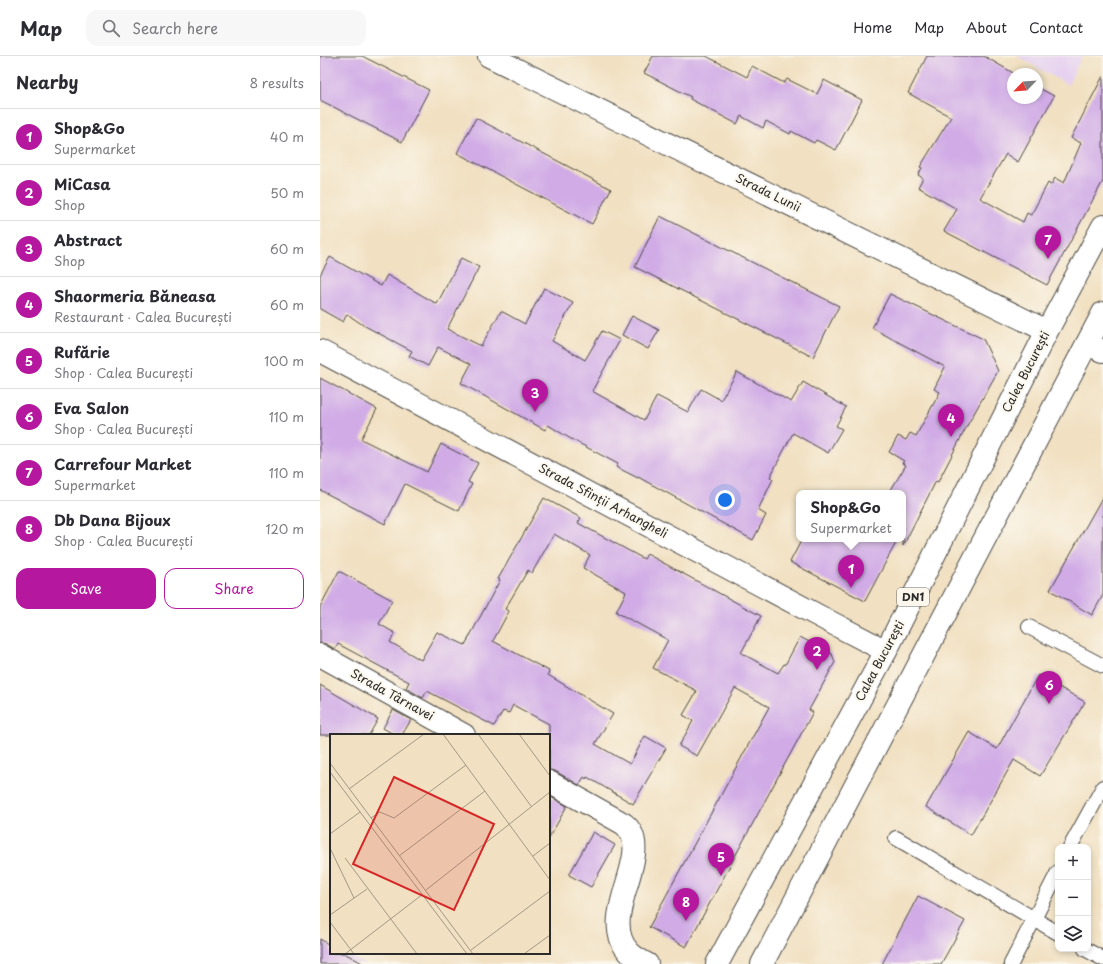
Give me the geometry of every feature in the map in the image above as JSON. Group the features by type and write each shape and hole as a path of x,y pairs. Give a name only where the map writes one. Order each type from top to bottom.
{"street":[{"name":"Strada Lunii","path":"490,56 1047,331"},
{"name":"Calea București","path":"717,964 886,651 1047,331 1103,226"},
{"path":"762,964 1095,348 1103,313"},
{"name":"Strada Sfinții Arhangheli","path":"320,351 886,651"},
{"name":"Strada Târnavei","path":"320,655 462,734"},
{"path":"550,783 624,824 631,833 634,840 634,854 620,907 618,919 619,930 623,943 629,952 647,964"}],"lane":[{"path":"1029,627 1103,666"},
{"path":"1072,844 1103,787"},
{"path":"896,838 1055,931"},
{"path":"1011,964 1055,878"},
{"path":"1090,952 1103,959"}],"shaded area":[{"path":"1017,56 1082,56 1068,85 1043,71 1043,68 1038,68"}],"building":[{"path":"320,56 362,56 429,90 402,142 320,100"},
{"path":"653,56 706,56 747,77 752,66 784,83 787,79 817,94 824,80 862,100 836,150 816,140 814,143 791,131 790,134 766,121 763,128 741,116 737,124 690,99 691,97 644,73"},
{"path":"927,56 984,56 1007,69 1007,104 1043,104 1043,90 1054,96 1018,162 1006,154 980,198 1023,222 1027,213 1031,215 1048,183 1051,185 1055,178 1064,183 1081,143 1071,138 1103,76 1103,181 1047,285 944,231 957,209 918,187 923,178 918,175 922,168 920,167 951,117 908,93"},
{"path":"476,118 611,189 592,224 457,153"},
{"path":"660,216 839,306 813,357 635,267"},
{"path":"330,257 381,286 387,275 437,304 461,258 479,267 447,329 481,346 501,311 525,324 544,288 573,303 552,341 585,360 602,331 620,340 592,391 644,420 657,396 688,412 701,389 721,400 737,372 791,402 803,382 846,407 836,426 842,429 828,453 793,433 770,477 773,479 758,510 766,515 753,540 638,477 616,467 618,464 548,425 545,430 461,383 471,364 438,347 428,366 409,356 412,351 363,325 347,314 343,322 320,309 320,275"},
{"path":"890,294 983,339 998,371 938,482 936,481 906,540 906,490 891,490 906,465 902,463 904,461 889,452 898,436 906,440 910,433 916,436 940,392 934,389 945,367 872,328"},
{"path":"632,316 659,330 648,349 622,335"},
{"path":"320,378 377,409 361,439 427,472 441,444 478,463 468,482 472,484 459,511 405,484 385,524 320,490"},
{"path":"1103,496 1103,595 1092,615 1050,590"},
{"path":"544,498 581,518 578,523 644,559 647,554 761,616 741,653 778,673 784,664 785,665 800,637 832,654 835,662 809,710 813,712 686,947 649,927 769,707 735,688 697,756 679,746 693,721 683,715 697,691 653,668 668,640 616,612 626,592 583,568 590,555 554,534 532,573 528,570 505,609 509,611 493,641 549,671 548,675 613,714 595,744 630,764 645,736 666,748 633,804 587,777 586,779 584,777 579,785 555,771 550,770 549,724 513,705 509,713 503,711 494,726 427,691 423,698 406,688 409,682 338,644 335,649 326,644 320,643 320,607 339,571 392,600 379,624 395,633 390,642 421,660 437,632 465,645 500,580 498,579"},
{"path":"800,542 896,542 865,601 790,562"},
{"path":"1038,675 1085,702 1040,776 1014,760 971,835 926,807 969,732 997,749"},
{"path":"320,685 378,719 370,734 320,735"},
{"path":"393,710 411,720 403,734 393,734 383,728"},
{"path":"550,797 567,806 550,836"},
{"path":"593,832 615,845 591,887 569,875"},
{"path":"918,896 965,921 941,964 882,964"},
{"path":"320,939 330,945 330,954 346,954 364,964 320,964"}],"place":[{"name":"Carrefour Market","path":"1048,259"},
{"name":"Abstract","path":"535,412"},
{"name":"Shaormeria Băneasa","path":"951,437"},
{"name":"Shop&Go","path":"851,588"},
{"name":"MiCasa","path":"817,670"},
{"name":"Eva Salon","path":"1049,704"},
{"name":"Rufărie","path":"721,876"},
{"name":"Db Dana Bijoux","path":"686,921"}]}
